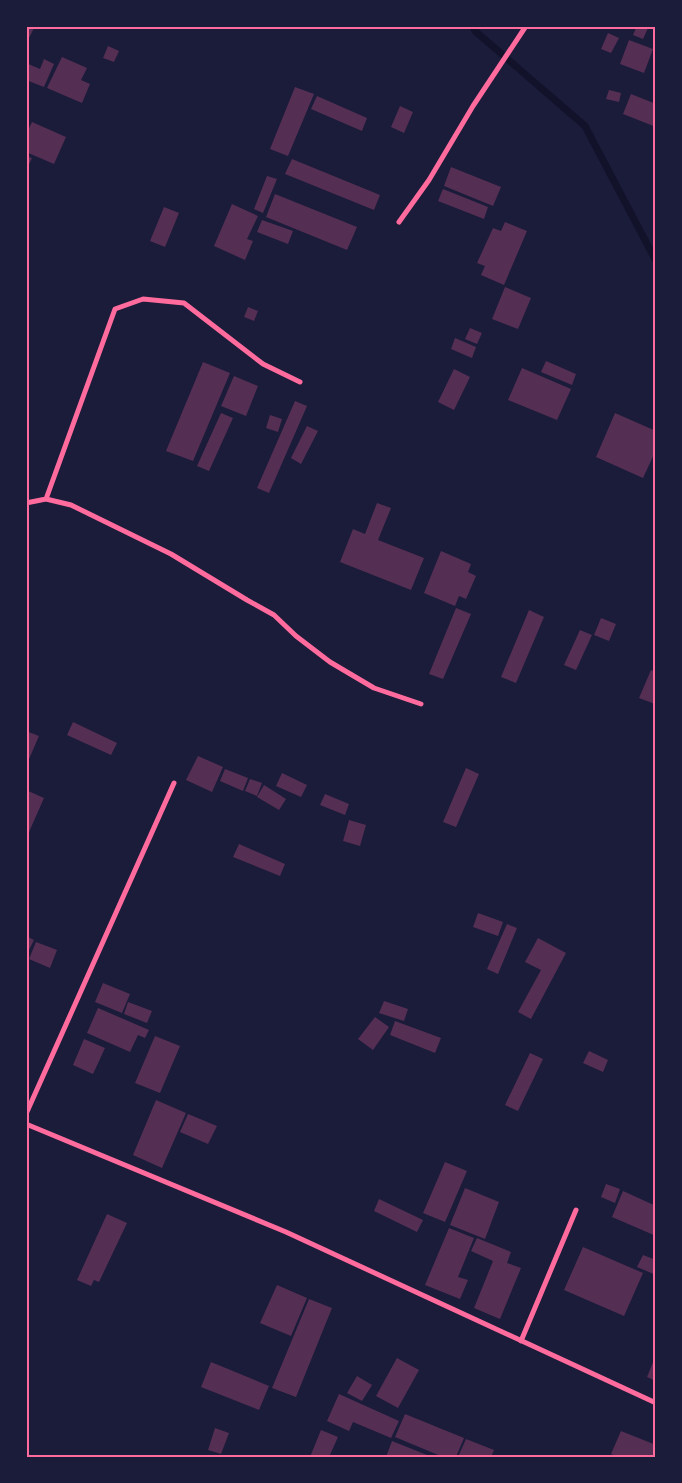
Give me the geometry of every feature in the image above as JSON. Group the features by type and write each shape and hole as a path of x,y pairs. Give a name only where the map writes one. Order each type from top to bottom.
{"street":[{"path":"399,222 429,180 473,106 526,26"},
{"path":"46,499 115,309 143,300 184,303 263,364 300,382"},
{"path":"26,504 46,499 71,505 171,554 274,615 296,636 338,667 374,688 421,704"},
{"path":"26,1114 174,783"},
{"path":"26,1124 286,1232 656,1403"},
{"path":"521,1341 576,1210"}],"building":[{"path":"26,26 35,26 28,40 26,40"},
{"path":"637,26 649,26 643,39 633,35"},
{"path":"608,33 619,38 611,53 601,49"},
{"path":"629,40 653,49 644,73 620,64"},
{"path":"108,46 119,51 114,62 103,58"},
{"path":"62,57 87,68 81,80 90,84 82,103 47,88"},
{"path":"44,59 54,64 44,87 26,80 26,63 40,69"},
{"path":"295,87 314,94 288,156 270,149"},
{"path":"609,90 621,93 619,102 606,99"},
{"path":"631,94 656,104 656,127 623,114"},
{"path":"317,96 367,118 362,131 311,109"},
{"path":"400,106 413,112 404,133 391,127"},
{"path":"32,122 66,137 54,164 26,152 26,134"},
{"path":"26,156 32,158 26,171"},
{"path":"292,159 380,195 374,210 285,174"},
{"path":"451,167 501,187 493,206 444,186"},
{"path":"267,176 277,179 263,213 254,209"},
{"path":"443,189 488,207 484,219 438,201"},
{"path":"275,194 357,227 347,250 266,217"},
{"path":"232,204 258,216 247,239 253,241 245,260 214,246"},
{"path":"164,207 179,213 165,247 150,241"},
{"path":"262,220 293,231 288,244 257,232"},
{"path":"505,222 527,231 504,285 481,275 485,266 477,263 493,228 501,231"},
{"path":"505,287 531,298 518,329 492,319"},
{"path":"248,307 258,311 254,321 244,317"},
{"path":"470,328 482,333 477,344 465,339"},
{"path":"455,338 476,347 472,358 451,349"},
{"path":"546,361 576,374 572,385 541,372"},
{"path":"203,362 230,373 193,461 166,451"},
{"path":"522,368 571,389 557,420 508,400"},
{"path":"454,369 470,377 454,410 438,402"},
{"path":"234,376 258,386 246,416 221,406"},
{"path":"295,401 307,406 269,493 257,488"},
{"path":"221,413 233,418 209,471 197,466"},
{"path":"615,413 656,431 656,450 643,478 596,457"},
{"path":"270,415 282,419 278,432 266,428"},
{"path":"307,426 318,431 301,464 291,458"},
{"path":"377,503 391,508 378,540 424,558 411,590 340,562 353,529 365,534"},
{"path":"441,551 471,564 468,572 476,576 466,599 459,596 455,606 424,593"},
{"path":"456,608 471,614 443,679 429,674"},
{"path":"529,610 544,617 516,683 501,677"},
{"path":"601,618 616,624 609,641 594,635"},
{"path":"580,630 592,635 576,670 564,665"},
{"path":"651,670 656,672 655,704 639,698"},
{"path":"73,722 117,743 111,755 67,735"},
{"path":"26,731 39,736 26,766"},
{"path":"198,756 223,767 212,792 186,780"},
{"path":"466,768 479,774 456,827 443,822"},
{"path":"225,769 248,778 243,791 220,781"},
{"path":"282,773 307,785 301,797 276,786"},
{"path":"250,779 262,783 257,796 245,791"},
{"path":"264,785 286,799 279,810 257,797"},
{"path":"26,790 44,798 29,832 26,831"},
{"path":"325,794 349,804 345,815 320,805"},
{"path":"349,820 366,825 360,846 343,841"},
{"path":"239,844 285,864 280,876 233,857"},
{"path":"478,913 503,922 498,936 473,927"},
{"path":"507,924 517,928 498,974 487,969"},
{"path":"26,936 34,940 26,956"},
{"path":"538,938 566,953 531,1019 518,1012 541,970 525,962"},
{"path":"36,942 57,950 50,968 29,959"},
{"path":"103,983 130,994 122,1013 95,1002"},
{"path":"384,1001 408,1009 404,1021 379,1013"},
{"path":"128,1002 152,1011 147,1023 124,1014"},
{"path":"98,1008 149,1030 145,1038 138,1035 130,1052 87,1033"},
{"path":"375,1017 389,1027 373,1050 358,1039"},
{"path":"395,1021 441,1038 435,1053 390,1035"},
{"path":"155,1036 180,1046 160,1093 135,1083"},
{"path":"84,1039 105,1048 93,1074 73,1065"},
{"path":"589,1051 608,1060 603,1072 583,1063"},
{"path":"530,1053 543,1059 518,1111 505,1105"},
{"path":"156,1100 186,1113 162,1168 133,1155"},
{"path":"188,1114 217,1126 208,1144 180,1132"},
{"path":"445,1162 467,1171 445,1222 423,1213"},
{"path":"606,1184 620,1189 615,1203 601,1197"},
{"path":"465,1188 499,1202 485,1239 450,1225"},
{"path":"623,1191 656,1206 656,1236 612,1217"},
{"path":"379,1199 423,1220 417,1232 374,1211"},
{"path":"107,1214 127,1223 99,1282 94,1280 91,1286 77,1280"},
{"path":"449,1228 474,1238 458,1277 468,1280 460,1299 425,1285"},
{"path":"477,1238 511,1252 507,1263 521,1268 500,1319 474,1308 493,1261 471,1251"},
{"path":"583,1247 643,1273 624,1316 564,1290"},
{"path":"643,1255 656,1260 656,1275 637,1267"},
{"path":"277,1285 307,1298 291,1336 260,1323"},
{"path":"309,1299 332,1308 296,1397 272,1388"},
{"path":"656,1355 656,1381 647,1377"},
{"path":"397,1358 419,1370 398,1408 376,1396"},
{"path":"211,1362 269,1386 259,1410 201,1387"},
{"path":"357,1376 372,1385 362,1401 347,1393"},
{"path":"339,1394 399,1421 391,1438 353,1422 349,1431 327,1421"},
{"path":"405,1414 464,1438 456,1457 443,1457 395,1437"},
{"path":"215,1428 229,1433 221,1454 208,1450"},
{"path":"321,1430 338,1437 329,1457 310,1457"},
{"path":"621,1431 656,1445 656,1457 618,1457 611,1454"},
{"path":"466,1439 494,1450 491,1457 458,1457"},
{"path":"392,1441 432,1457 386,1457"}],"waterway":[{"path":"473,26 475,31 585,126 656,261"}]}
